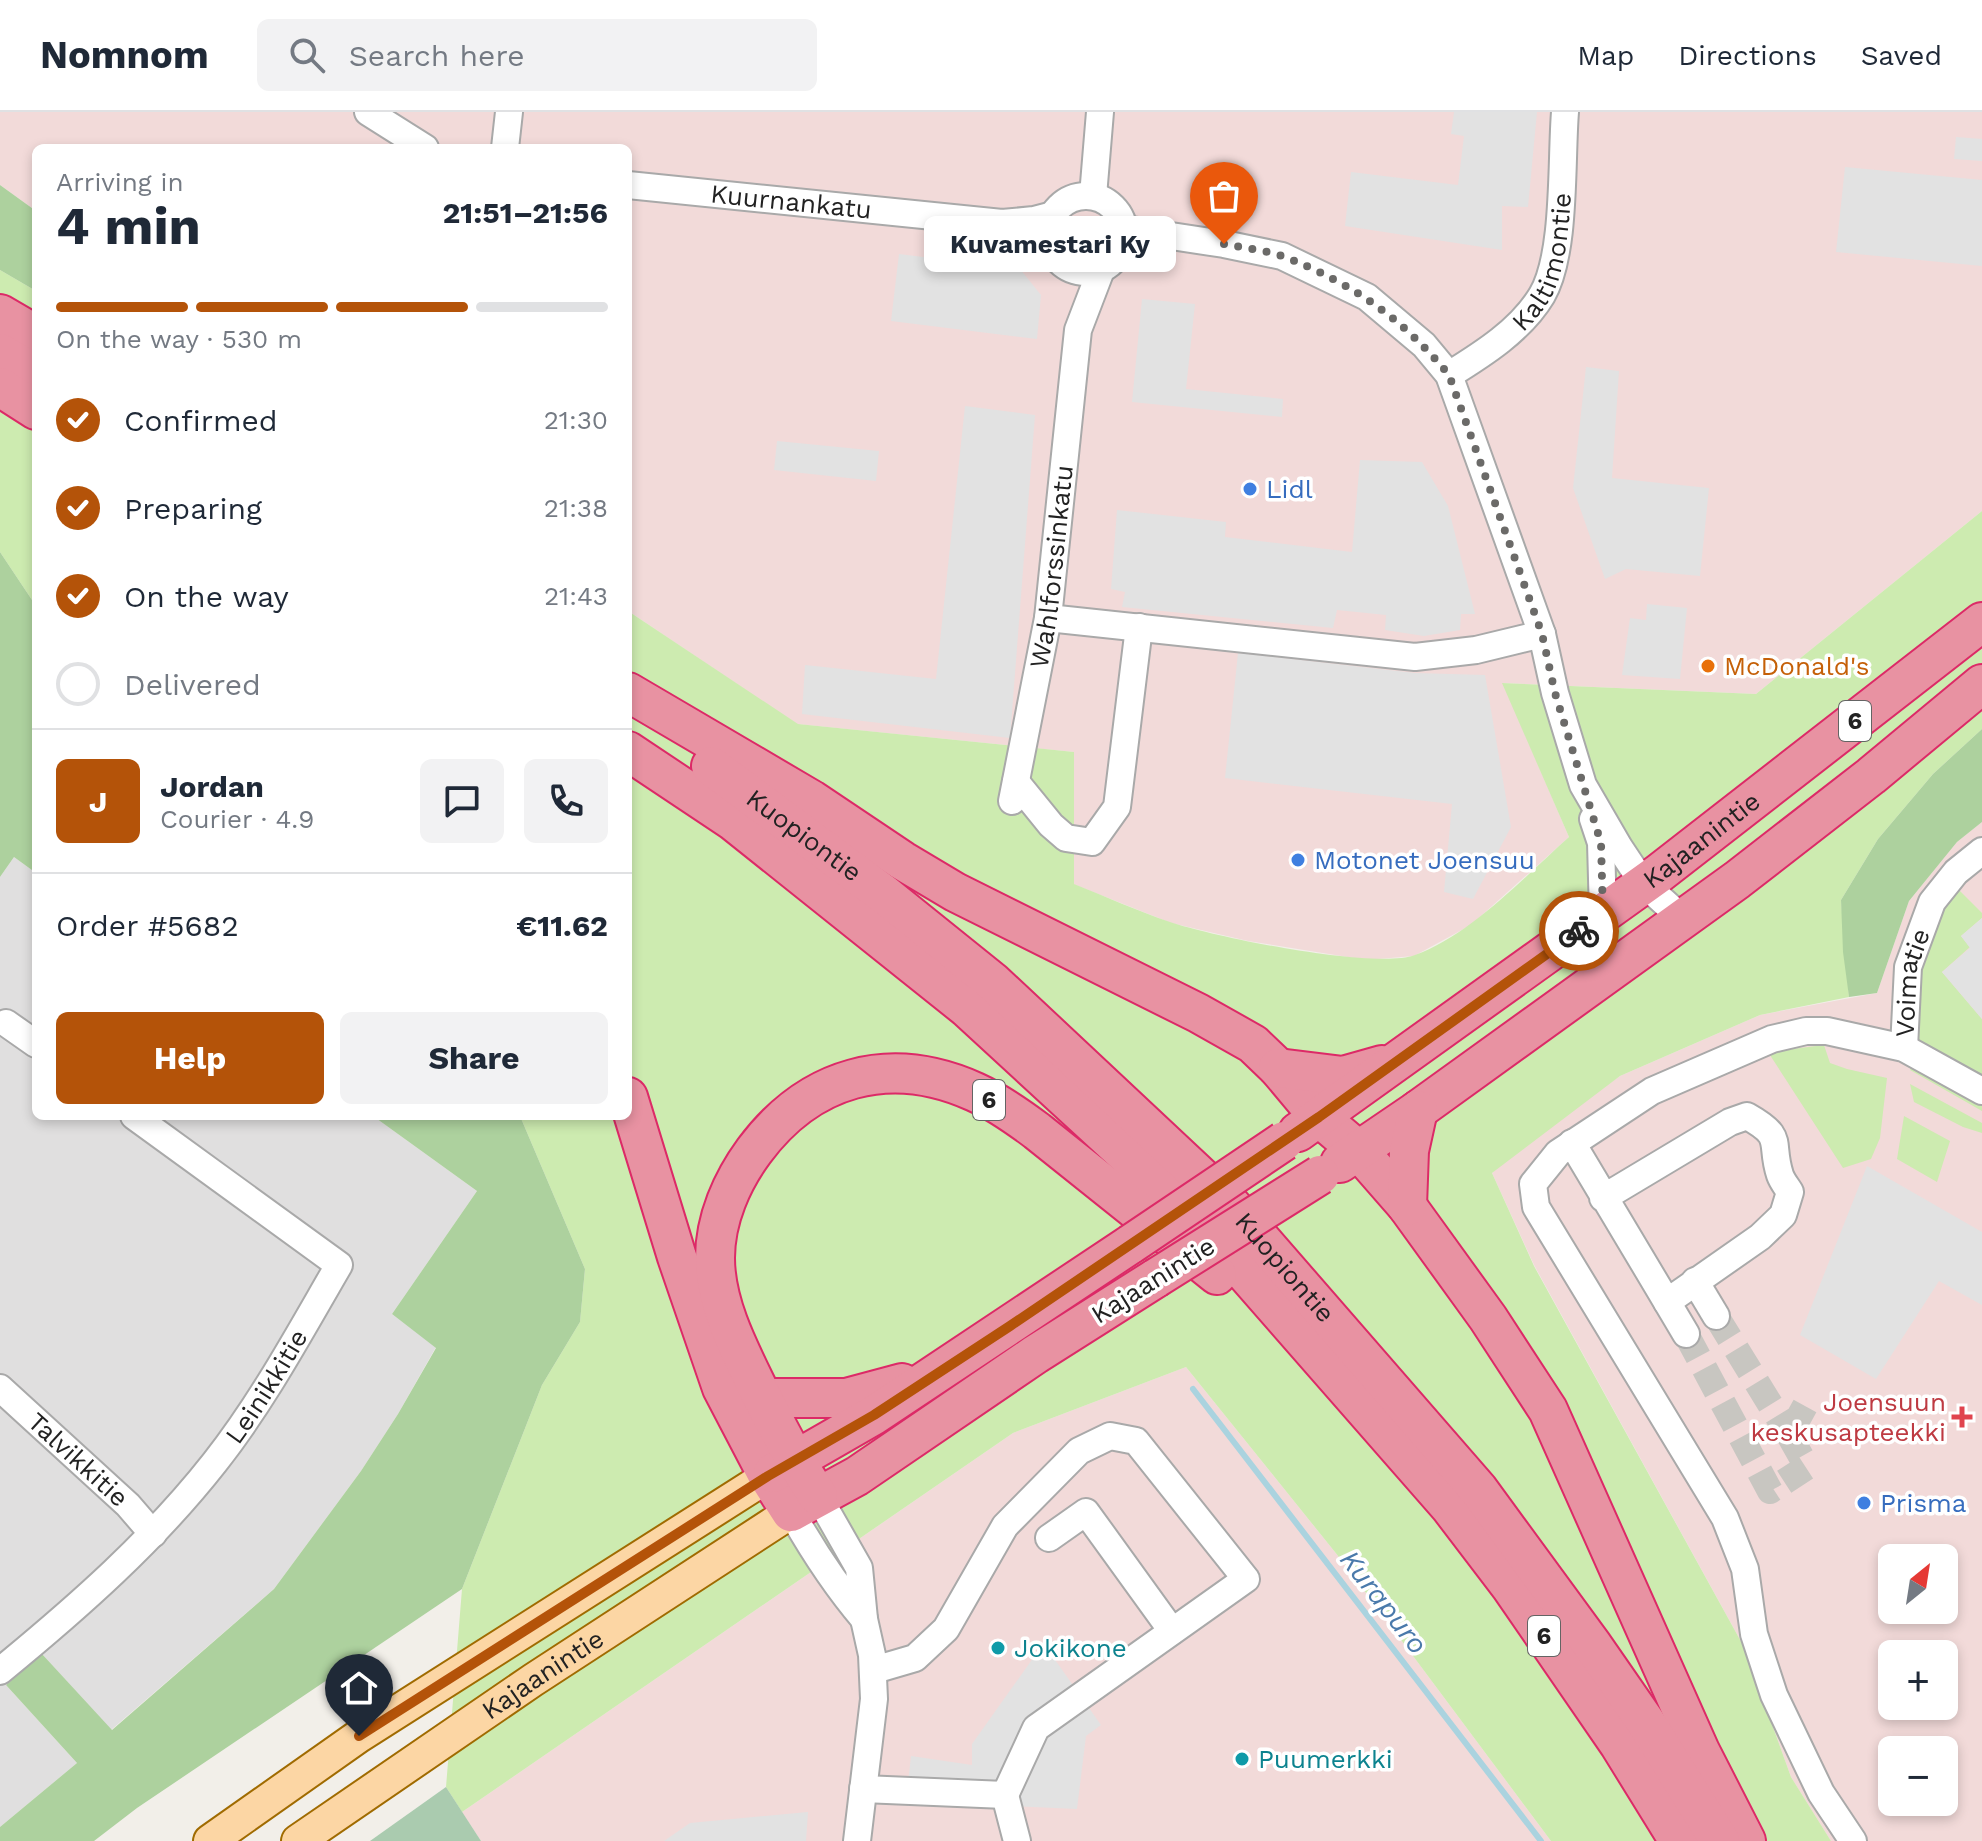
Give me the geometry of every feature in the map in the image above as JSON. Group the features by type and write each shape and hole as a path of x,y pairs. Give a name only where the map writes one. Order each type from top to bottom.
{"highway":[{"path":"0,314 32,333"},
{"path":"0,353 32,372"},
{"path":"0,387 32,407"},
{"name":"Kajaanintie","path":"781,1468 874,1415 940,1372 1319,1117 1603,915 1982,622"},
{"name":"Kajaanintie","path":"804,1504 857,1476 1036,1354 1359,1151 1418,1110 1684,920 1871,776 1982,684"},
{"path":"632,694 812,800 955,892 1198,1013 1253,1044 1278,1068 1319,1117 1359,1151 1407,1206 1488,1318 1548,1410 1700,1751 1746,1841"},
{"name":"Kuopiontie","path":"632,711 775,812 993,982 1230,1204 1478,1489 1645,1721 1720,1841"},
{"name":"Kuopiontie","path":"632,754 733,821 967,1008 1205,1227 1450,1507 1511,1587 1619,1744 1679,1841"},
{"path":"1278,1068 1343,1076 1400,1059"},
{"name":"6","path":"781,1468 763,1398 741,1357 721,1298 715,1258 718,1223 742,1168 777,1122 798,1104 817,1091 840,1082 898,1073 936,1079 974,1091 1037,1131 1216,1274 1393,1444"},
{"path":"632,1110 677,1257 722,1388 804,1504"},
{"path":"1407,1206 1409,1151 1418,1110"},
{"name":"6","path":"763,1398 846,1398 940,1372"}],"main road":[{"name":"Kajaanintie","path":"210,1841 359,1736 781,1468"},
{"name":"Kajaanintie","path":"298,1841 533,1680 804,1504"}],"street":[{"path":"368,112 419,144"},
{"path":"505,144 509,112"},
{"path":"1093,196 1100,112"},
{"name":"Kaltimontie","path":"1449,375 1506,337 1542,294 1558,247 1565,112"},
{"name":"Kuurnankatu","path":"632,185 1002,223 1053,215"},
{"path":"1093,196 1115,208 1125,229 1124,244 1119,255 1101,270 1078,272 1058,258 1049,225 1053,215 1070,199 1093,196"},
{"name":"Kuurnankatu","path":"954,218 1058,258"},
{"path":"1125,229 1282,256 1367,297 1424,345 1449,375 1542,634 1555,693 1601,843 1603,915"},
{"name":"Wahlforssinkatu","path":"1058,258 1078,330"},
{"name":"Wahlforssinkatu","path":"1101,270 1078,330 1048,618 1014,792 1066,838 1092,842 1117,807 1139,627"},
{"path":"1048,618 1415,657 1476,650 1542,634"},
{"path":"1565,725 1650,878"},
{"path":"1583,785 1619,847 1650,878 1684,920"},
{"name":"Voimatie","path":"1982,851 1956,872 1932,902 1908,967 1904,1048 1982,1091"},
{"path":"6,1023 32,1041"},
{"path":"1853,1841 1821,1793 1774,1695 1754,1634 1745,1569 1725,1518 1536,1207 1533,1184 1558,1153 1652,1091 1772,1039 1806,1031 1827,1031 1904,1048"},
{"path":"1603,1198 1730,1122 1747,1116 1772,1133 1780,1176 1790,1192 1783,1215 1760,1237 1667,1302"},
{"name":"Leinikkitie","path":"0,1671 75,1610 153,1534 215,1462 275,1376 339,1265 140,1120"},
{"path":"1572,1143 1686,1334"},
{"path":"1695,1281 1716,1316"},
{"name":"Talvikkitie","path":"0,1388 128,1505 153,1534"},
{"path":"874,1670 915,1658 946,1629 1005,1526 1079,1451 1110,1436 1136,1441 1246,1579 1036,1728 1005,1795 1017,1841"},
{"path":"804,1504 859,1568 864,1619 874,1670 874,1699 857,1841"},
{"path":"1049,1538 1086,1512 1172,1631"},
{"path":"863,1789 1005,1795"}],"shaded area":[{"path":"0,112 1982,112 1982,511 1756,694 1503,683 1569,837 1471,925 1414,956 1366,960 1248,941 1171,923 1073,884 1074,752 797,724 632,614 632,144 32,144 32,208 0,185"},
{"path":"1454,112 1537,112 1528,207 1502,206 1502,250 1345,226 1351,172 1458,185 1464,136 1451,134"},
{"path":"1956,137 1982,139 1982,161 1954,159"},
{"path":"1845,167 1982,180 1982,266 1836,252"},
{"path":"899,254 1020,269 1041,295 1037,339 891,321"},
{"path":"1142,299 1195,304 1186,389 1283,399 1282,417 1132,402"},
{"path":"1586,367 1619,371 1612,478 1709,488 1700,576 1626,569 1605,579 1573,488"},
{"path":"965,406 1035,415 1010,738 802,714 805,665 936,679"},
{"path":"777,441 879,451 876,481 774,470"},
{"path":"1360,460 1422,462 1448,506 1475,614 1461,614 1460,630 1424,636 1385,630 1386,615 1337,610 1333,628 1122,607 1125,592 1111,589 1117,510 1226,522 1225,537 1352,552"},
{"path":"1647,604 1687,608 1680,679 1622,675 1630,618 1646,620"},
{"path":"1238,653 1415,673 1485,675 1511,827 1473,899 1444,892 1452,804 1225,778"},
{"path":"1982,822 1982,1841 1831,1841 1791,1777 1744,1647 1534,1265 1492,1173 1516,1150 1620,1076 1760,1015 1877,993 1909,901 1957,842"},
{"path":"14,857 32,870 32,1120 379,1120 477,1191 392,1314 436,1347 361,1471 274,1589 111,1730 42,1654 6,1685 77,1763 0,1827 0,877"},
{"path":"1982,918 1982,1019 1942,972 1970,948 1961,936"},
{"path":"1867,1166 1982,1232 1982,1305 1939,1281 1876,1379 1800,1335"},
{"path":"1186,1367 1343,1562 1551,1841 481,1841 462,1812 1013,1433"},
{"path":"1046,1647 1101,1725 1086,1736 1077,1809 906,1801 911,1756 972,1765 972,1744 1036,1654"},
{"path":"808,1812 806,1841 664,1841 690,1823"}],"green space":[{"path":"0,185 32,208 32,289 0,270"},
{"path":"0,270 32,289 32,600 0,552"},
{"path":"1982,511 1982,729 1933,774 1878,839 1841,900 1849,997 1760,1015 1620,1076 1492,1173 1534,1266 1744,1647 1791,1777 1831,1841 1551,1841 1343,1562 1186,1367 1013,1433 462,1812 446,1787 462,1589 542,1385 580,1322 585,1269 522,1120 632,1120 632,614 798,724 1074,752 1074,884 1158,918 1221,936 1294,950 1366,958 1395,959 1436,946 1496,904 1569,837 1502,683 1756,694"},
{"path":"0,552 32,600 32,870 14,857 0,877"},
{"path":"1982,729 1982,822 1957,842 1909,901 1877,993 1849,997 1841,900 1878,839 1933,774"},
{"path":"1955,886 1982,913 1982,918 1961,936 1970,947 1942,972 1982,1019 1982,1081 1921,1045 1914,1034 1924,932"},
{"path":"1824,1045 1830,1063 1887,1078 1880,1138 1871,1159 1843,1168 1768,1052"},
{"path":"1913,1064 1982,1104 1982,1111 1910,1070"},
{"path":"1910,1084 1982,1123 1982,1133 1963,1127 1914,1102"},
{"path":"1904,1116 1950,1141 1937,1182 1897,1159"},
{"path":"379,1120 522,1120 585,1269 580,1322 542,1385 462,1589 137,1808 94,1841 0,1841 0,1827 77,1763 6,1685 42,1654 112,1730 274,1589 361,1471 436,1348 392,1314 477,1191"},
{"path":"446,1787 481,1841 370,1841"}],"waterway":[{"name":"Kurapuro","path":"1193,1389 1541,1841"}],"tunnel":[{"path":"1716,1316 1789,1435"},
{"path":"1686,1334 1770,1491 1807,1467 1789,1435 1805,1406"}],"way so far":[{"path":"1224,244 1282,256 1367,297 1424,345 1449,375 1542,634 1555,693 1601,843 1603,915 1579,931"}],"place":[{"name":"Kuvamestari Ky","path":"1224,244"},
{"name":"Lidl","path":"1250,489"},
{"name":"McDonald's","path":"1708,666"},
{"name":"Motonet Joensuu","path":"1298,860"},
{"name":"Joensuun keskusapteekki","path":"1962,1417"},
{"name":"Prisma","path":"1864,1503"},
{"name":"Jokikone","path":"998,1648"},
{"name":"Puumerkki","path":"1242,1759"}],"route":[{"path":"359,1736 768,1476 874,1415 1010,1326 1319,1117 1579,931"}]}
